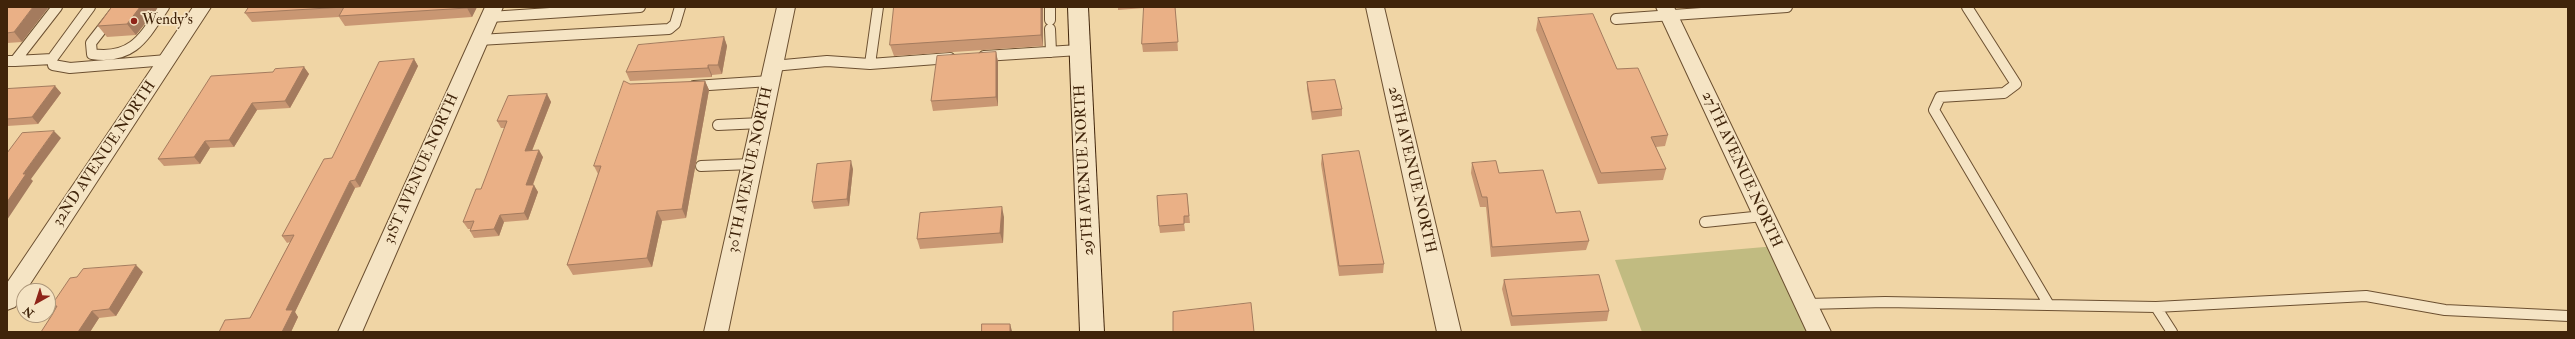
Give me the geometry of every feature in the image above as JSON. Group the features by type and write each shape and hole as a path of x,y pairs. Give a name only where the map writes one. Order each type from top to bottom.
{"main road":[{"name":"29TH AVENUE NORTH","path":"1078,7 1092,332"}],"street":[{"name":"32ND AVENUE NORTH","path":"7,301 202,7"},
{"name":"30TH AVENUE NORTH","path":"716,332 786,7"},
{"name":"28TH AVENUE NORTH","path":"1375,7 1449,332"},
{"name":"31ST AVENUE NORTH","path":"350,332 492,12"},
{"name":"27TH AVENUE NORTH","path":"1667,12 1819,332"}],"lane":[{"path":"11,61 57,7"},
{"path":"90,7 52,59 53,65 70,68 105,61 126,53 141,41 164,7"},
{"path":"119,7 91,43 92,54 105,61 167,60"},
{"path":"492,12 640,7"},
{"path":"479,40 669,29 675,24 680,7"},
{"path":"870,64 878,7"},
{"path":"1050,7 1051,52"},
{"path":"1616,19 1667,12 1787,7"},
{"path":"1967,7 2016,84 2004,93 1940,97 1934,110 2049,305"},
{"path":"972,57 1079,50"},
{"path":"687,86 772,73 827,61 870,64 957,58"},
{"path":"11,61 52,59"},
{"path":"718,125 761,123"},
{"path":"701,166 752,164"},
{"path":"1705,222 1763,216"},
{"path":"1807,304 1885,302 2156,307 2366,296 2445,310 2568,316"},
{"path":"2156,307 2172,332"}],"shaded area":[{"path":"1776,246 1819,332 1642,332 1615,260"}],"building":[{"path":"7,7 33,7 14,32 7,33"},
{"path":"112,7 140,7 127,24 98,26"},
{"path":"249,7 344,7 245,13"},
{"path":"344,7 467,7 467,8 339,16"},
{"path":"894,7 1041,7 1041,35 890,45"},
{"path":"1144,7 1175,7 1178,42 1142,44"},
{"path":"1593,14 1617,69 1638,68 1668,135 1651,137 1666,169 1601,173 1538,18"},
{"path":"724,37 718,65 708,65 708,68 626,72 638,45"},
{"path":"996,52 996,97 931,101 937,56"},
{"path":"414,59 355,180 350,181 286,310 293,310 282,332 219,332 225,320 250,318 294,235 282,236 324,159 332,158 379,62"},
{"path":"304,67 285,101 252,103 229,140 205,141 194,157 158,159 211,76 273,72 275,69"},
{"path":"1335,80 1342,109 1312,112 1307,82"},
{"path":"624,81 630,84 705,81 682,209 657,211 647,258 567,265 601,166 594,166"},
{"path":"55,86 32,117 7,119 7,89"},
{"path":"547,94 525,151 539,150 526,185 534,185 524,213 500,215 494,229 470,231 474,221 463,222 476,189 481,189 507,121 497,121 508,96"},
{"path":"54,131 23,174 26,174 7,202 7,153 22,133"},
{"path":"1359,151 1384,264 1339,266 1322,155"},
{"path":"851,161 847,199 812,202 817,164"},
{"path":"1496,161 1499,173 1543,170 1556,213 1580,211 1589,241 1492,247 1487,197 1482,197 1472,163"},
{"path":"1187,194 1189,216 1184,216 1184,224 1159,226 1157,196"},
{"path":"1002,207 1000,233 917,239 920,213"},
{"path":"136,265 109,309 92,311 78,332 41,332 47,323 56,323 56,299 70,278 77,277 83,269"},
{"path":"1599,275 1609,311 1512,316 1504,280"},
{"path":"1251,303 1254,332 1173,332 1173,312"},
{"path":"982,324 1010,324 1010,332 982,332"}],"place":[{"name":"Wendy's","path":"134,21"}]}
